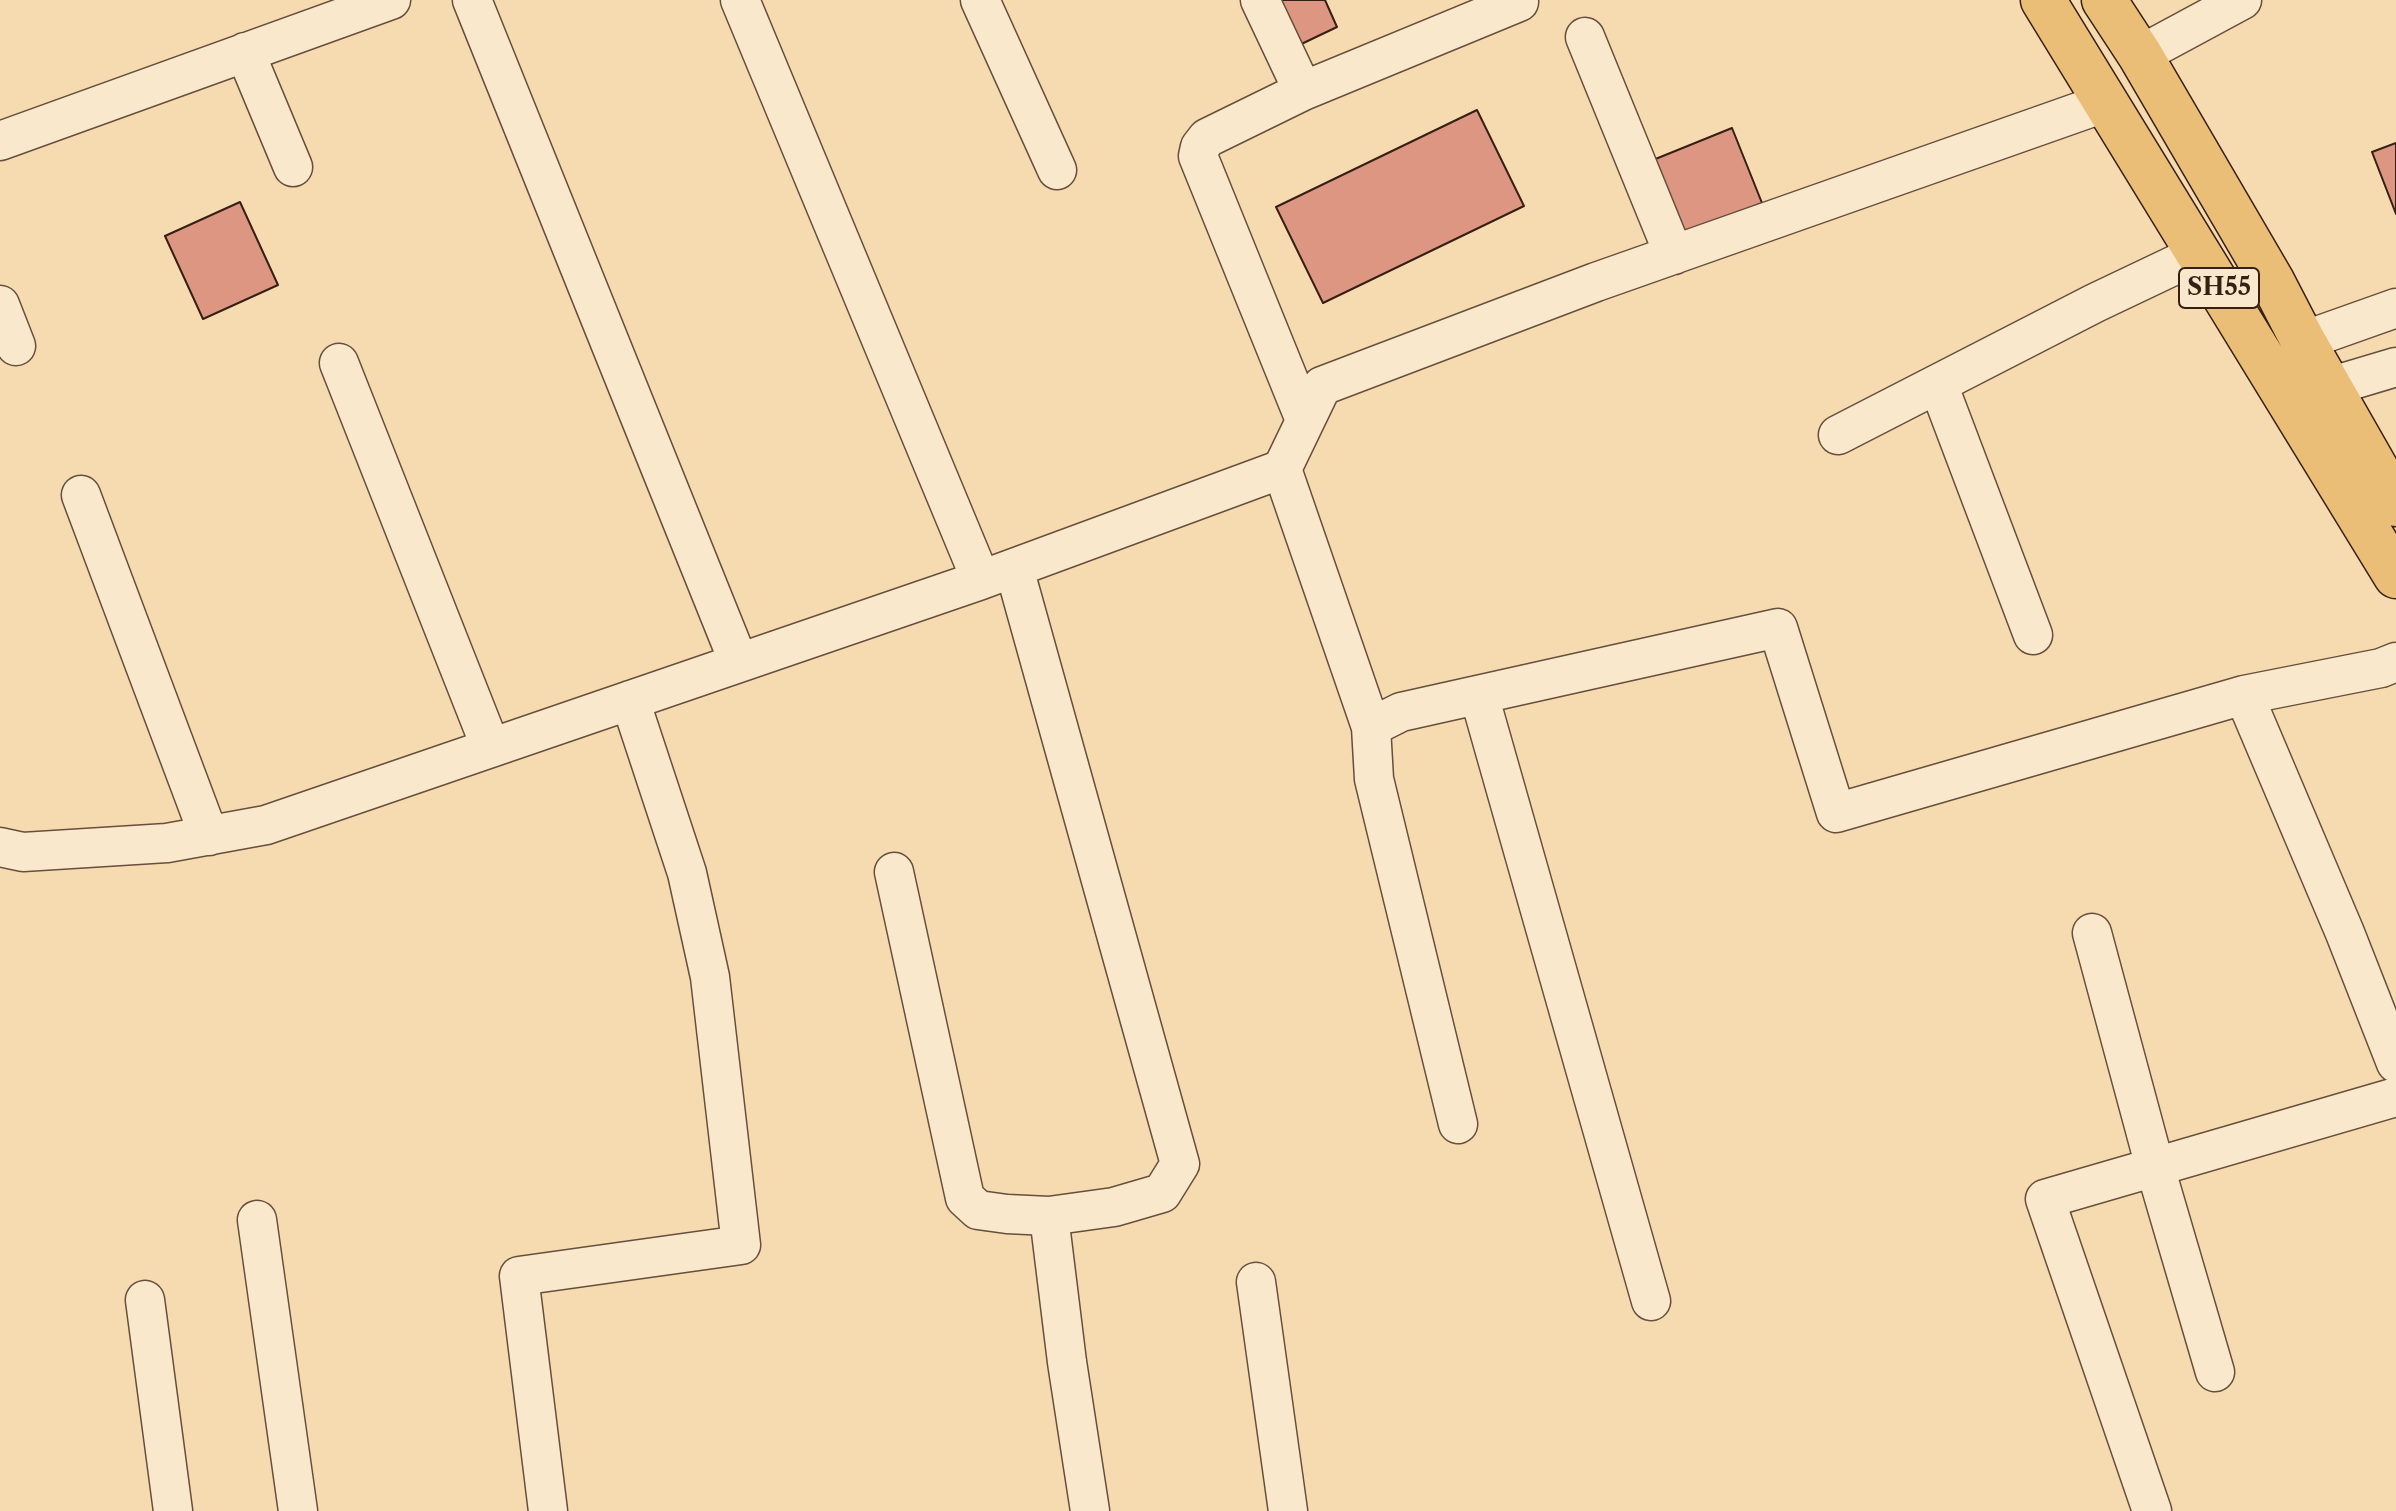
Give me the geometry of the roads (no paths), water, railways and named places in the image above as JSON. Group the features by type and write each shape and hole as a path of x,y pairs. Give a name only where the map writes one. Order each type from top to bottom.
{"main road":[{"name":"SH55","path":"2043,0 2396,576"},
{"name":"SH55","path":"2104,0 2140,55 2395,498"}],"street":[{"path":"0,141 391,0"},
{"path":"472,0 739,663"},
{"path":"740,0 997,574 1180,1164 1162,1193 1114,1207 1049,1216 978,1210 965,1198 894,872"},
{"path":"980,0 1057,170"},
{"path":"1260,0 1303,91"},
{"path":"2140,55 2242,0"},
{"path":"1305,420 1198,156 1200,147 1207,138 1303,91 1519,2"},
{"path":"1585,37 1674,255"},
{"path":"245,52 293,167"},
{"path":"1458,1124 1374,779 1371,727 1282,469 1322,386 1674,255 2107,102"},
{"path":"1838,435 2095,303 2198,254"},
{"path":"0,305 16,346"},
{"path":"2303,341 2396,308"},
{"path":"339,363 491,748"},
{"path":"2329,387 2396,367"},
{"path":"1938,384 2033,635"},
{"path":"0,847 23,852 167,843 266,825 997,574 1282,469"},
{"path":"81,495 209,836"},
{"path":"1371,727 1401,712 1778,628 1836,813 2244,695 2381,668 2396,662"},
{"path":"1479,695 1651,1301"},
{"path":"2244,695 2345,933 2396,1063"},
{"path":"548,1511 519,1276 741,1245 707,962 687,873 630,700"},
{"path":"2092,933 2155,1167 2215,1372"},
{"path":"2152,1511 2045,1199 2396,1097"},
{"path":"1049,1216 1090,1511"},
{"path":"257,1220 298,1511"},
{"path":"1256,1282 1288,1511"},
{"path":"145,1300 173,1511"}]}
